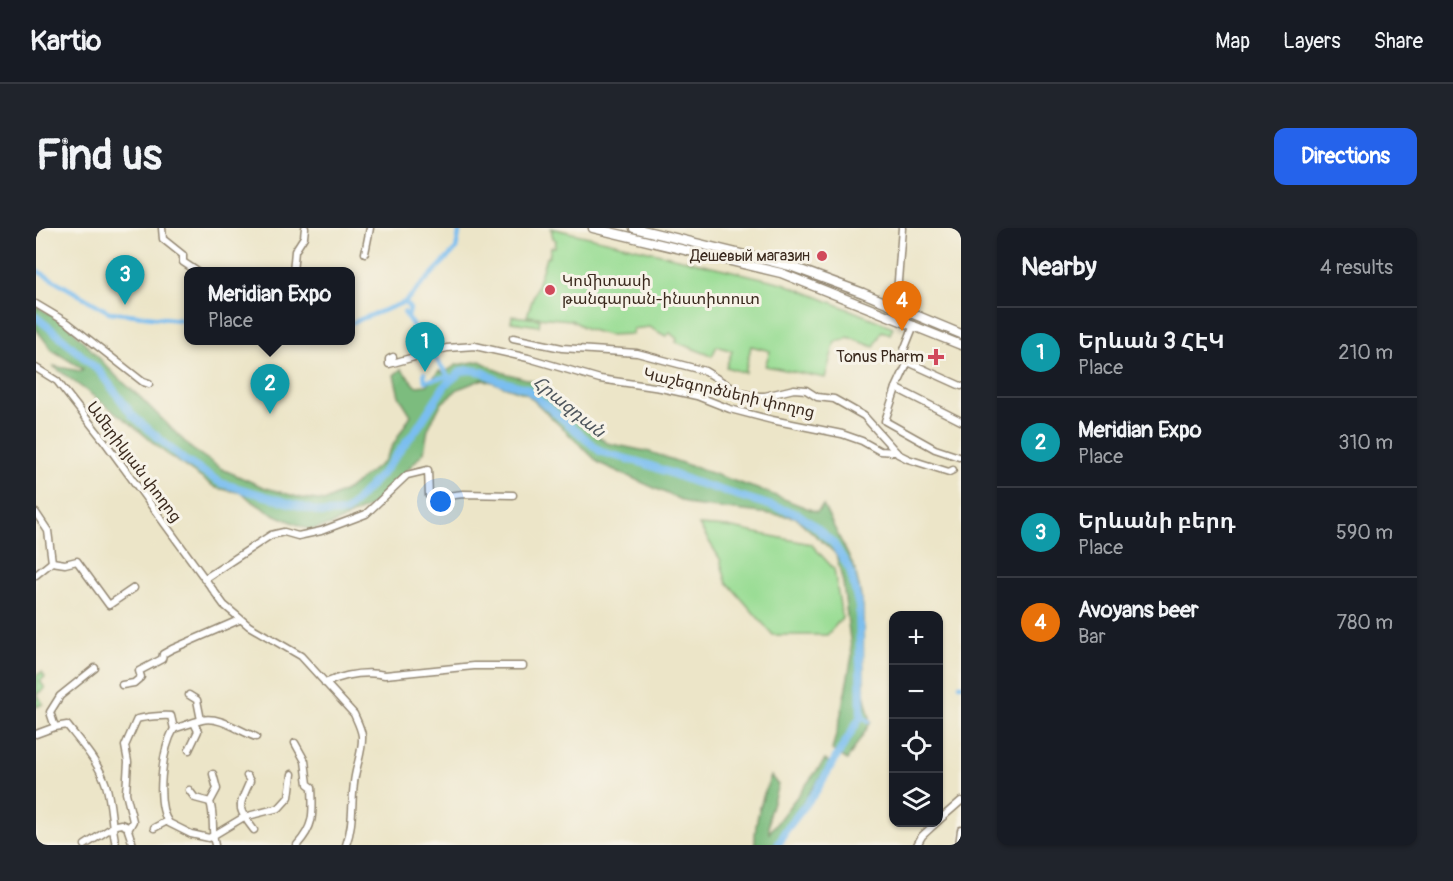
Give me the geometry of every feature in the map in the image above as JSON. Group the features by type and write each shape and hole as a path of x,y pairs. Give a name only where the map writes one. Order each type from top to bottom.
{"main road":[{"path":"593,228 781,273 914,325 939,330"},
{"path":"634,228 790,266 896,307 959,339"}],"street":[{"path":"162,228 163,239 183,255 183,262 190,267"},
{"path":"293,267 295,251 304,237 305,228"},
{"path":"365,253 370,228"},
{"path":"896,307 902,228"},
{"path":"36,304 68,323 143,382 149,384"},
{"path":"914,325 904,350 908,362 896,388 885,422 928,446 960,455 953,470"},
{"name":"Կաշեգործների փողոց","path":"513,338 570,349 637,353 705,371 739,392 753,396 765,396 794,389 806,390 817,397 834,399 864,416 896,452 908,459 961,474"},
{"name":"Կաշեգործների փողոց","path":"393,357 388,362 392,365 455,347 475,346 528,358 600,379 697,396 730,409 772,420 823,429 862,441 880,451 896,452"},
{"path":"908,362 961,386"},
{"name":"Ամերիկյան փողոց","path":"36,368 57,381 105,442 204,579 239,620 301,656 354,714 362,737 346,845"},
{"path":"36,378 44,372"},
{"path":"896,388 961,421"},
{"path":"204,579 272,535 285,532 298,536 321,531 366,514 407,475 428,470 431,498 463,495 513,495"},
{"path":"36,513 48,531 52,562"},
{"path":"36,575 52,562 65,564 77,561 109,605 134,588"},
{"path":"122,685 134,683 141,677 139,671 162,659 163,654 171,649 239,620"},
{"path":"325,683 339,677 374,673 386,675 474,666 523,666"},
{"path":"55,726 50,712 60,696 95,668"},
{"path":"189,695 197,700 198,722 198,731 189,750"},
{"path":"133,845 129,838 128,827 133,821 126,793 128,762 125,746 137,719 171,716 174,729 166,744 161,804 167,821 171,825 202,837 209,838 244,817 279,808 289,797 292,774"},
{"path":"174,729 198,722 228,724 256,737"},
{"path":"36,734 55,726 67,725 101,773 106,786 116,845"},
{"path":"295,743 305,761 308,784 312,787 314,814 312,824 297,845"},
{"path":"213,774 217,789 210,802 213,816 212,835 215,845"},
{"path":"248,779 241,799 241,810 254,830"},
{"path":"189,790 195,798 210,802"},
{"path":"943,817 961,801"},
{"path":"154,828 167,821"},
{"path":"85,845 112,828 122,824 128,827"},
{"path":"917,845 922,836 932,827"},
{"path":"958,845 961,830"}],"green space":[{"path":"551,228 783,283 893,327 890,334 882,331 874,347 848,337 835,342 825,378 765,366 770,351 751,346 745,373 726,367 732,351 717,346 712,356 676,342 677,339 670,333 666,336 649,327 633,329 632,334 608,335 587,329 571,320 527,316 546,258 549,257 551,247 555,247 556,240 553,238"},
{"path":"36,306 67,324 117,377 192,449 222,469 263,487 301,498 326,501 347,490 383,462 411,415 399,396 394,375 401,369 416,386 427,385 439,371 444,373 456,365 480,361 501,372 537,382 607,443 650,452 817,512 823,505 855,569 863,606 864,694 871,722 847,760 832,750 852,656 843,583 836,554 795,517 692,505 599,463 527,394 483,379 458,389 441,404 428,429 424,452 389,490 369,507 331,525 310,530 269,512 243,493 216,488 168,455 131,424 53,366 80,371 83,369 52,350 36,329"},
{"path":"512,316 540,319 539,326 511,322"},
{"path":"699,525 727,527 811,544 834,569 842,618 827,635 773,635 726,581 720,559"},
{"path":"42,672 45,677 40,681 45,688 37,694 43,704 36,707 36,676"},
{"path":"825,760 830,763 774,845 755,845 759,810 771,776 778,785 769,815 769,833"}],"waterway":[{"path":"355,321 405,302 456,249 460,228"},
{"path":"36,270 109,312 184,320"},
{"path":"405,302 410,309 408,317"},
{"path":"404,312 451,379"},
{"name":"Հրազդան","path":"36,317 100,372 133,416 184,460 221,483 323,513 346,512 384,471 418,427 445,385 462,371 470,370 483,372 497,380 526,388 601,452 646,464 694,482 798,514 834,544 850,570 859,607 861,716 816,791 785,831 778,845"},
{"path":"424,373 425,381 449,376"},
{"path":"861,716 869,721"}],"place":[{"name":"Дешевый магазин","path":"822,256"},
{"name":"Կոմիտասի թանգարան-ինստիտուտ","path":"550,290"},
{"name":"Երևանի բերդ","path":"125,305"},
{"name":"Avoyans beer","path":"902,331"},
{"name":"Tonus Pharm","path":"936,357"},
{"name":"Երևան 3 ՀԷԿ","path":"425,372"},
{"name":"Meridian Expo","path":"270,414"}]}
